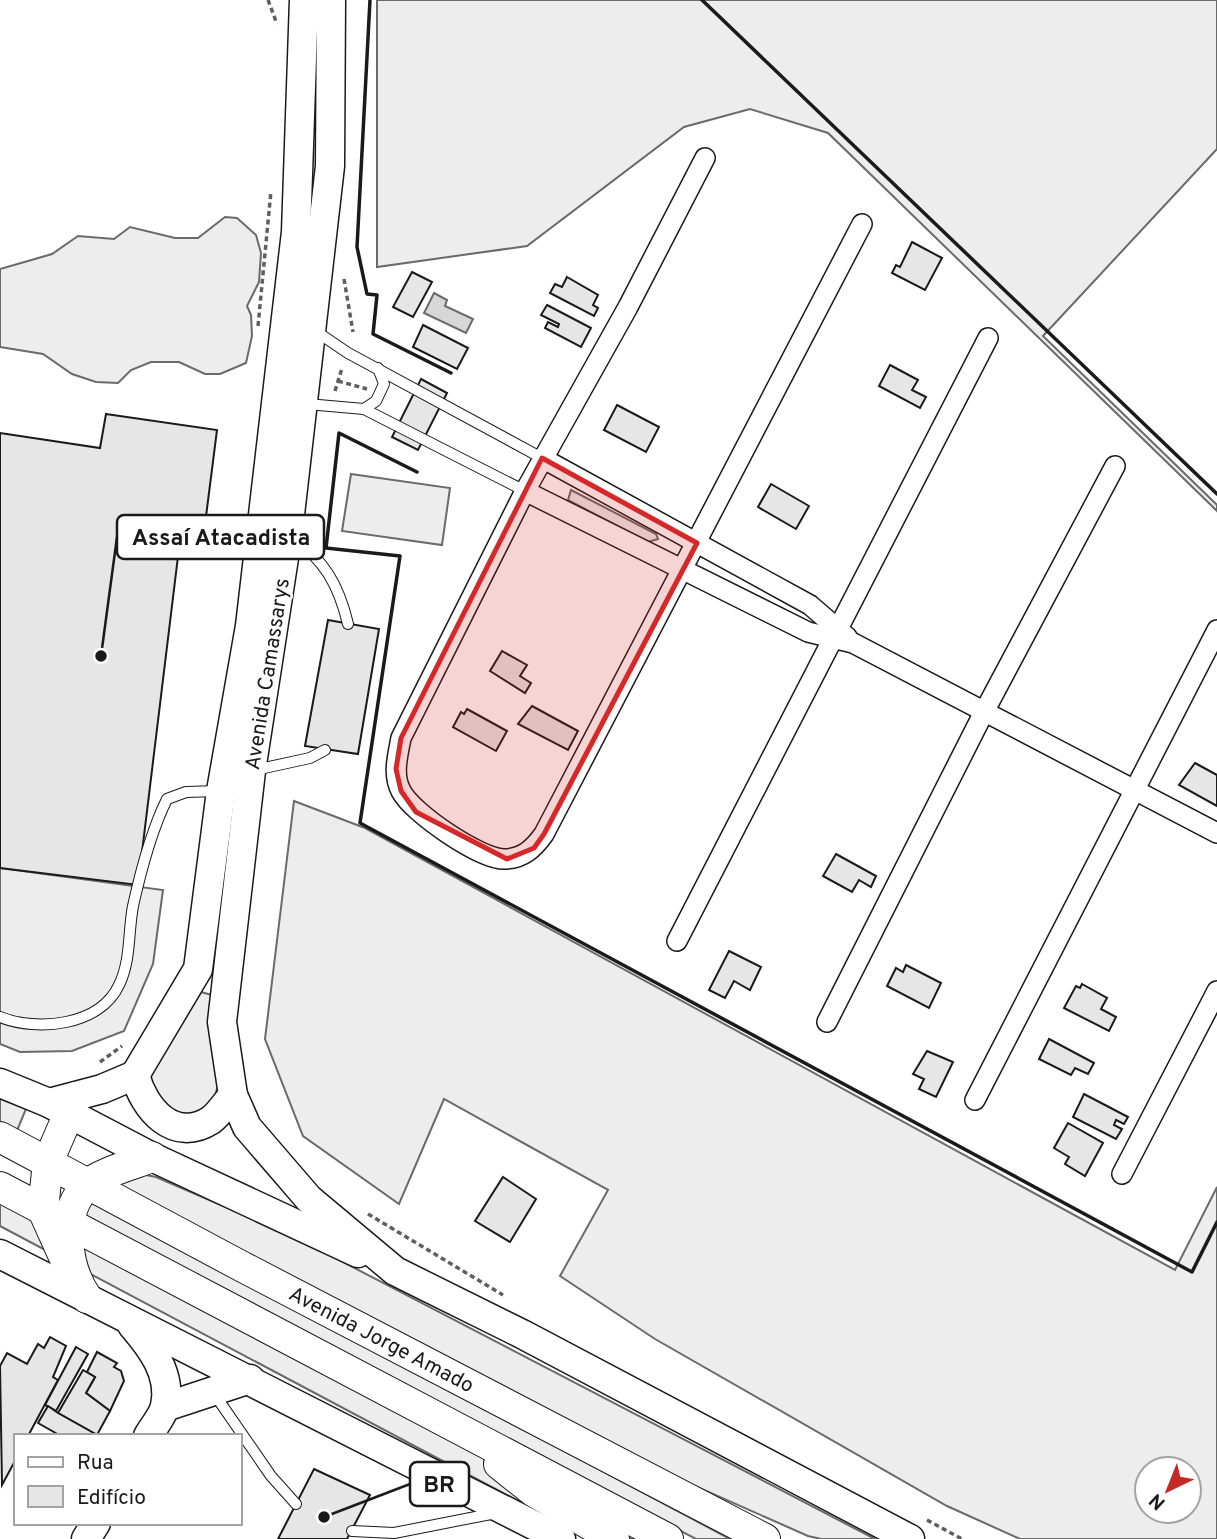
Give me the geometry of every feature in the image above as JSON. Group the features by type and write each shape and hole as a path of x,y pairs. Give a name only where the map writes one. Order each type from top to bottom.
{"main road":[{"path":"64,1104 48,1162 56,1216 81,1288"},
{"name":"Avenida Jorge Amado","path":"0,1137 765,1539"},
{"path":"56,1216 88,1184 152,1157"},
{"name":"Avenida Jorge Amado","path":"0,1187 668,1539"},
{"path":"469,1434 533,1491 614,1539"}],"street":[{"name":"Avenida Camassarys","path":"135,1075 197,973 222,791 250,626 296,232 304,0"},
{"name":"Avenida Camassarys","path":"331,0 330,166 288,532 251,771 222,1022 233,1096 247,1127 309,1199 395,1271"},
{"path":"705,158 628,307 542,458 401,737 396,769 401,790 416,812 439,828 496,858 520,856 534,848 544,834 862,224"},
{"path":"677,941 988,338"},
{"path":"542,458 810,605 836,634 1217,833"},
{"path":"827,1022 984,712 1115,466"},
{"path":"525,491 808,632 836,634"},
{"path":"975,1100 1217,630"},
{"path":"1122,1174 1217,991"},
{"path":"64,1104 135,1075 139,1093 157,1117 170,1125 193,1128 212,1119 233,1096"},
{"path":"0,1083 64,1104 152,1157 395,1271 918,1529"},
{"path":"0,1254 81,1288 128,1320 561,1539"},
{"path":"128,1320 152,1349 163,1372 165,1407 149,1434"},
{"path":"165,1407 250,1380"}],"lane":[{"path":"312,328 377,368 542,458"},
{"path":"364,409 376,401 384,384 377,368"},
{"path":"303,404 364,409 525,491"},
{"path":"288,532 326,566 343,602 348,624"},
{"path":"251,771 310,758 325,750"},
{"path":"0,1017 16,1024 65,1023 83,1018 112,998 125,970 134,906 156,820 167,799 186,792 222,791"},
{"path":"213,1391 271,1476 296,1504"},
{"path":"352,1531 394,1533 508,1511"}],"path":[{"path":"268,0 280,30"},
{"path":"258,328 271,190"},
{"path":"335,393 342,368"},
{"path":"338,381 369,389"},
{"path":"93,1066 125,1044"},
{"path":"366,1212 508,1298"},
{"path":"918,1529 962,1539"}],"highlighted area":[{"path":"542,458 697,543 544,834 534,848 507,859 416,812 401,791 396,769 401,738"}],"shaded area":[{"path":"377,0 1217,0 1217,149 1043,336 1217,505 1217,511 828,133 750,109 684,127 527,246 377,267"},
{"path":"225,217 237,218 256,235 261,253 259,282 247,306 251,315 252,336 246,363 220,374 205,374 179,362 151,362 131,370 118,383 96,382 72,374 43,354 0,347 0,269 52,254 78,236 114,239 130,227 175,238 198,238"},
{"path":"434,293 447,300 445,306 473,319 466,333 424,313"},
{"path":"351,474 450,488 442,545 342,531"},
{"path":"571,490 656,534 658,539 648,542 568,500"},
{"path":"294,801 365,828 1175,1270 1217,1187 1217,1539 1020,1539 947,1506 655,1339 560,1276 608,1190 444,1099 399,1204 303,1136 265,1039"},
{"path":"0,868 163,890 153,964 124,1031 72,1051 20,1052 0,1044"},
{"path":"201,992 212,995 218,1084 214,1102 200,1115 162,1112 149,1073"},
{"path":"0,1097 26,1109 16,1133 0,1125"},
{"path":"136,1173 156,1177 295,1237 875,1539 821,1539 808,1536 623,1454 114,1184"},
{"path":"0,1196 647,1539 590,1539 0,1226"},
{"path":"88,1198 730,1539 696,1539 84,1217"}],"building":[{"path":"912,242 942,258 925,290 892,273 896,265 900,267"},
{"path":"412,272 432,282 413,317 393,307"},
{"path":"567,277 598,295 593,305 598,308 594,316 550,293 555,284 562,287"},
{"path":"547,305 591,328 581,347 545,328 548,322 558,327 559,324 541,315"},
{"path":"423,325 468,348 457,369 413,347"},
{"path":"890,365 918,380 912,390 926,397 920,408 879,386"},
{"path":"421,379 447,393 418,450 392,437"},
{"path":"617,405 659,427 646,452 604,430"},
{"path":"106,414 217,430 203,540 180,540 138,885 0,868 0,433 100,448"},
{"path":"771,484 809,506 796,529 758,507"},
{"path":"328,620 379,629 358,754 305,746"},
{"path":"502,651 527,665 520,676 531,683 525,693 490,671"},
{"path":"532,706 578,731 568,750 518,724"},
{"path":"467,709 507,731 496,751 453,727 461,712 464,714"},
{"path":"1195,763 1217,775 1217,806 1179,785"},
{"path":"836,854 876,876 871,887 859,880 852,892 823,876"},
{"path":"729,951 761,967 750,990 734,981 725,998 709,990"},
{"path":"906,965 941,983 929,1008 887,986 896,968 903,972"},
{"path":"1082,984 1107,998 1101,1009 1116,1017 1109,1031 1064,1008 1076,986 1080,988"},
{"path":"1049,1039 1094,1063 1088,1074 1075,1068 1071,1075 1039,1059"},
{"path":"927,1051 953,1062 936,1097 919,1089 924,1079 913,1074"},
{"path":"1084,1094 1128,1117 1124,1124 1116,1120 1114,1125 1122,1129 1116,1139 1073,1117"},
{"path":"1068,1123 1103,1143 1085,1176 1065,1164 1069,1157 1054,1148"},
{"path":"503,1177 536,1199 510,1242 475,1221"},
{"path":"50,1337 66,1346 53,1377 58,1380 29,1434 14,1434 14,1463 2,1485 0,1366 7,1353 27,1364 38,1344 44,1348"},
{"path":"76,1347 88,1354 56,1411 45,1405"},
{"path":"97,1352 117,1363 114,1367 121,1371 124,1381 110,1411 86,1393 95,1377 87,1372"},
{"path":"83,1370 95,1377 86,1393 110,1411 98,1434 58,1413"},
{"path":"48,1406 95,1434 57,1434 38,1423"},
{"path":"314,1469 370,1495 347,1539 278,1539"}],"wall":[{"path":"370,0 357,247 367,294 377,295 373,334 451,373"},
{"path":"702,0 1217,494"},
{"path":"417,472 339,433 326,548 400,556 360,823 1192,1272 1217,1222"}],"place":[{"name":"Assaí Atacadista","path":"101,656"},
{"name":"BR","path":"324,1517"}]}
